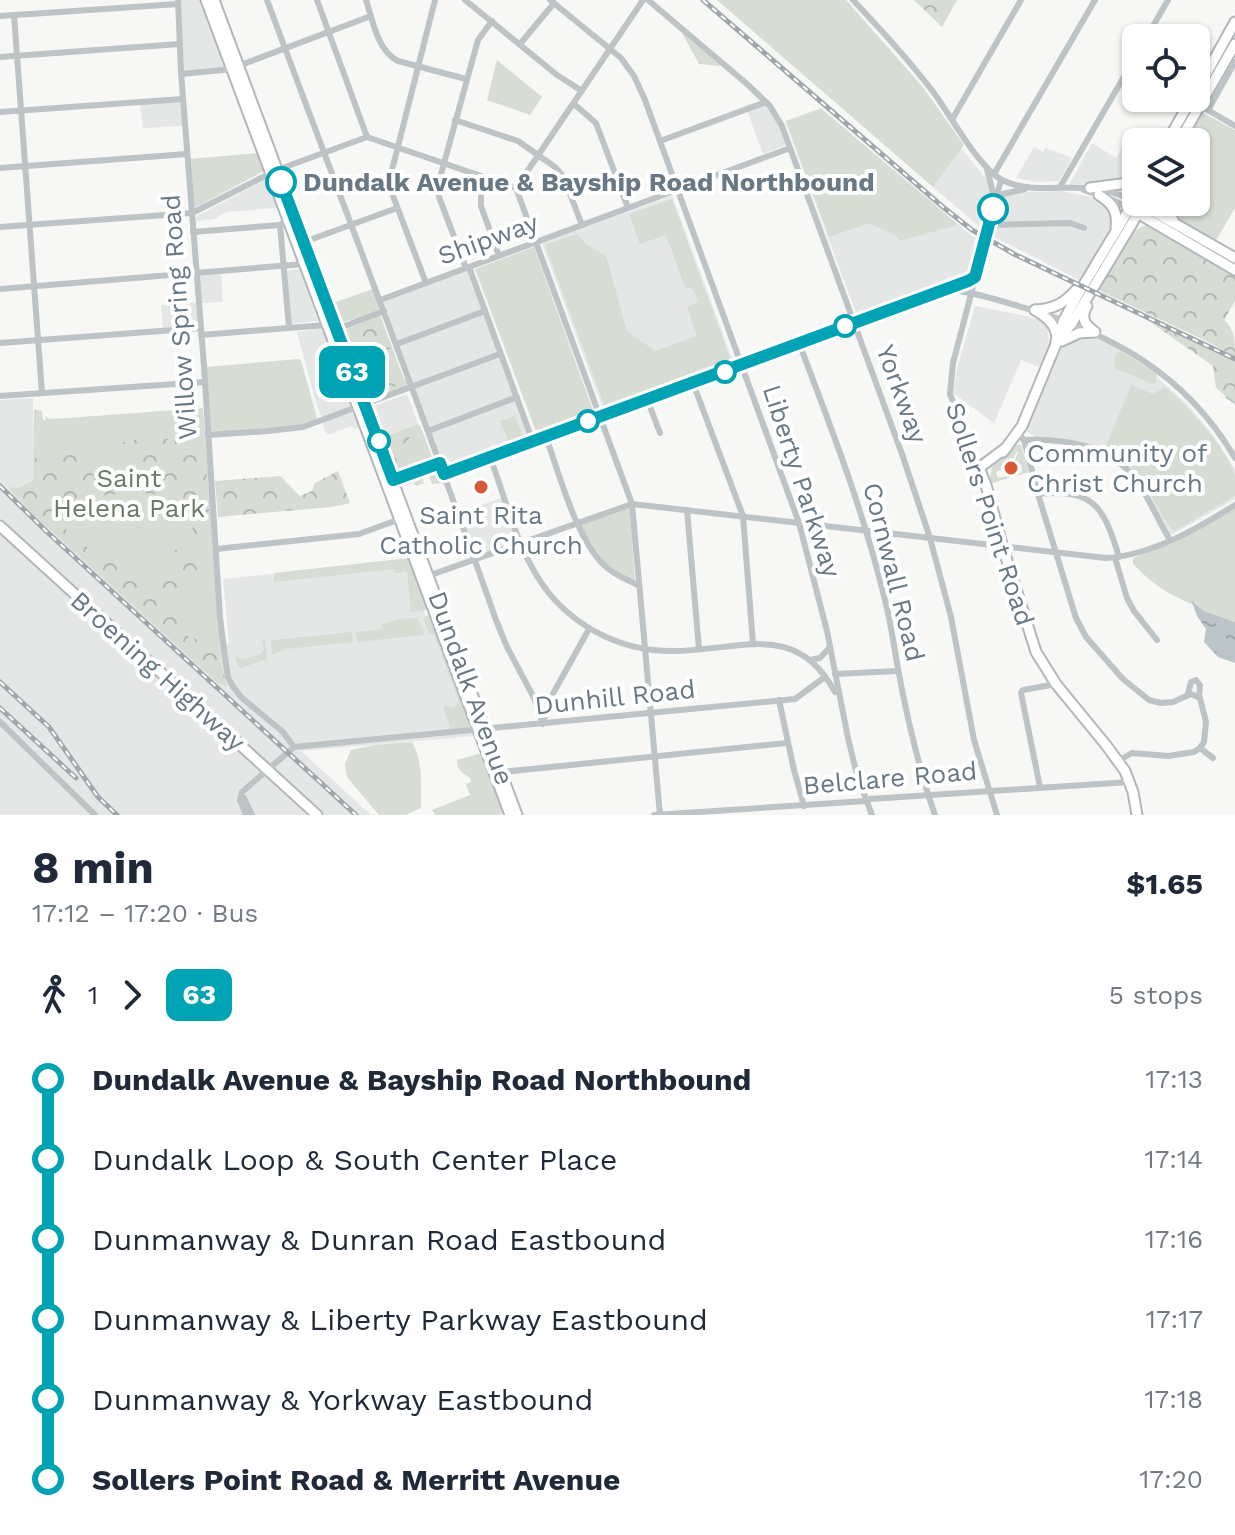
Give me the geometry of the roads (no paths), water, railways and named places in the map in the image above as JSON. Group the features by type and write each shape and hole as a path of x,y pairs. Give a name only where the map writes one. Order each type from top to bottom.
{"main road":[{"path":"206,0 235,67"},
{"path":"214,0 273,172 304,242 330,326"},
{"path":"1210,67 1235,22"},
{"path":"1210,88 1235,44"},
{"path":"1179,128 1194,112"},
{"path":"273,172 284,222 330,326"},
{"path":"1090,188 1122,185"},
{"path":"1099,195 1116,211 1120,234"},
{"path":"1095,332 1086,325 1083,315 1130,216"},
{"path":"1156,216 1235,270"},
{"path":"1168,216 1174,228"},
{"path":"1068,321 1097,261 1120,234 1143,224 1174,228 1235,260"},
{"path":"980,470 1021,437 1056,341 1090,281 1097,261"},
{"path":"1068,321 1102,274"},
{"path":"1035,310 1060,305 1087,278"},
{"path":"1035,310 1049,320 1055,330 1056,341"},
{"name":"Dundalk Avenue","path":"330,326 404,517 510,815"},
{"path":"1056,341 1095,332"},
{"path":"980,470 988,469 1007,447"},
{"path":"986,485 992,464"},
{"name":"Sollers Point Road","path":"980,470 1036,652 1056,684 1118,761 1129,782 1137,815"},
{"name":"Broening Highway","path":"0,526 317,815"},
{"name":"Dundalk Avenue","path":"482,730 502,772 517,815"}],"street":[{"path":"267,0 507,647 534,698 543,724"},
{"path":"317,0 367,137"},
{"path":"366,0 388,55 398,61 466,79"},
{"path":"426,283 397,208 391,179 396,147 435,0"},
{"path":"465,0 557,75 582,91"},
{"path":"516,188 646,0"},
{"name":"Yorkway","path":"646,0 766,102 778,116 930,538 951,617 974,740 997,815"},
{"path":"853,0 953,118 984,164 995,200"},
{"path":"953,118 1021,0"},
{"path":"994,174 1095,0"},
{"path":"1154,24 1168,0"},
{"path":"0,16 178,2"},
{"name":"Willow Spring Road","path":"178,2 216,549 228,677 241,697 283,732 294,747"},
{"path":"520,44 552,2"},
{"name":"Liberty Parkway","path":"552,2 611,48 625,63 634,76 660,141 799,523 857,775 872,815"},
{"path":"14,15 42,393"},
{"path":"181,74 235,67 371,16"},
{"path":"492,21 478,40 466,79 438,185 439,197 533,442"},
{"path":"0,57 180,44"},
{"path":"1210,93 1235,62"},
{"path":"1060,187 1122,80"},
{"path":"0,112 183,99"},
{"path":"660,141 766,102"},
{"path":"574,104 596,123 628,208"},
{"path":"1210,111 1235,126"},
{"path":"455,120 518,141 560,172 582,225"},
{"path":"0,227 192,213 273,172 367,137 516,188"},
{"name":"Shipway","path":"380,300 790,148"},
{"path":"0,168 187,154"},
{"path":"984,164 1001,180 1032,188"},
{"path":"486,178 481,206 499,256"},
{"name":"Sollers Point Road","path":"980,470 953,403 950,385 953,363 1001,180"},
{"path":"1073,187 1122,202"},
{"path":"516,188 632,504 660,815"},
{"path":"993,208 1003,194 1032,188 1090,188 1122,195"},
{"path":"304,242 397,208"},
{"path":"193,232 284,222 289,327"},
{"path":"988,225 1070,223 1084,228"},
{"path":"0,289 304,264"},
{"path":"444,474 975,277"},
{"path":"943,290 971,293 1035,310 1095,332 1131,351 1177,385 1205,414 1235,458"},
{"path":"0,343 201,331 342,327 384,311"},
{"path":"397,344 485,311"},
{"name":"Cornwall Road","path":"799,343 867,531 885,598 914,745 935,815"},
{"path":"208,435 299,428 500,354"},
{"path":"0,396 205,382"},
{"path":"693,383 743,516 753,644"},
{"path":"428,431 517,397"},
{"path":"647,399 660,433"},
{"path":"546,437 584,538 600,561 615,574 638,585"},
{"path":"1170,540 1139,483 1119,463 1094,449 1021,437 1076,618 1092,645 1139,694 1156,702 1173,702 1188,694 1199,697"},
{"path":"972,450 988,457 1007,447"},
{"path":"490,457 521,544 534,570 547,590 589,629 614,640 670,651 753,644 781,646 810,660 839,698"},
{"path":"390,481 440,463"},
{"path":"1038,494 1063,492 1085,497 1096,507 1113,537 1127,598 1157,640"},
{"path":"426,577 632,504 1096,558 1117,557 1170,540 1235,505"},
{"path":"687,510 699,649"},
{"path":"216,549 359,534 404,517"},
{"path":"543,724 550,699 589,629"},
{"path":"810,660 820,658 830,647"},
{"path":"835,674 898,671"},
{"name":"Dunhill Road","path":"294,747 779,700 798,697 825,677"},
{"path":"1118,761 1135,753 1168,756 1194,752 1200,748 1204,742 1206,722 1199,697 1200,685 1196,680 1191,682 1188,694"},
{"path":"1040,787 1021,693 1023,690 1056,684"},
{"path":"534,698 550,699"},
{"path":"779,700 802,806 801,815"},
{"path":"0,722 95,815"},
{"path":"502,772 787,743"},
{"path":"246,815 240,800 242,792 294,747"},
{"path":"1200,748 1213,758"},
{"name":"Belclare Road","path":"654,815 1129,782"},
{"path":"244,798 252,815"}],"water":[{"path":"1191,600 1204,611 1235,622 1235,663 1218,657 1204,642 1206,629"}],"waterway":[{"path":"1226,397 1235,403"}],"railway":[{"path":"703,0 972,230 1014,254 1235,359"},
{"path":"0,486 356,815"},
{"path":"0,682 49,727 98,797 117,815"},
{"path":"0,708 76,778"}],"place":[{"name":"Dundalk Avenue & Bayship Road Northbound","path":"281,182"},
{"name":"Community of Christ Church","path":"1011,468"},
{"name":"Saint Rita Catholic Church","path":"481,487"}],"park label":[{"name":"Saint Helena Park","path":"129,493"}]}
